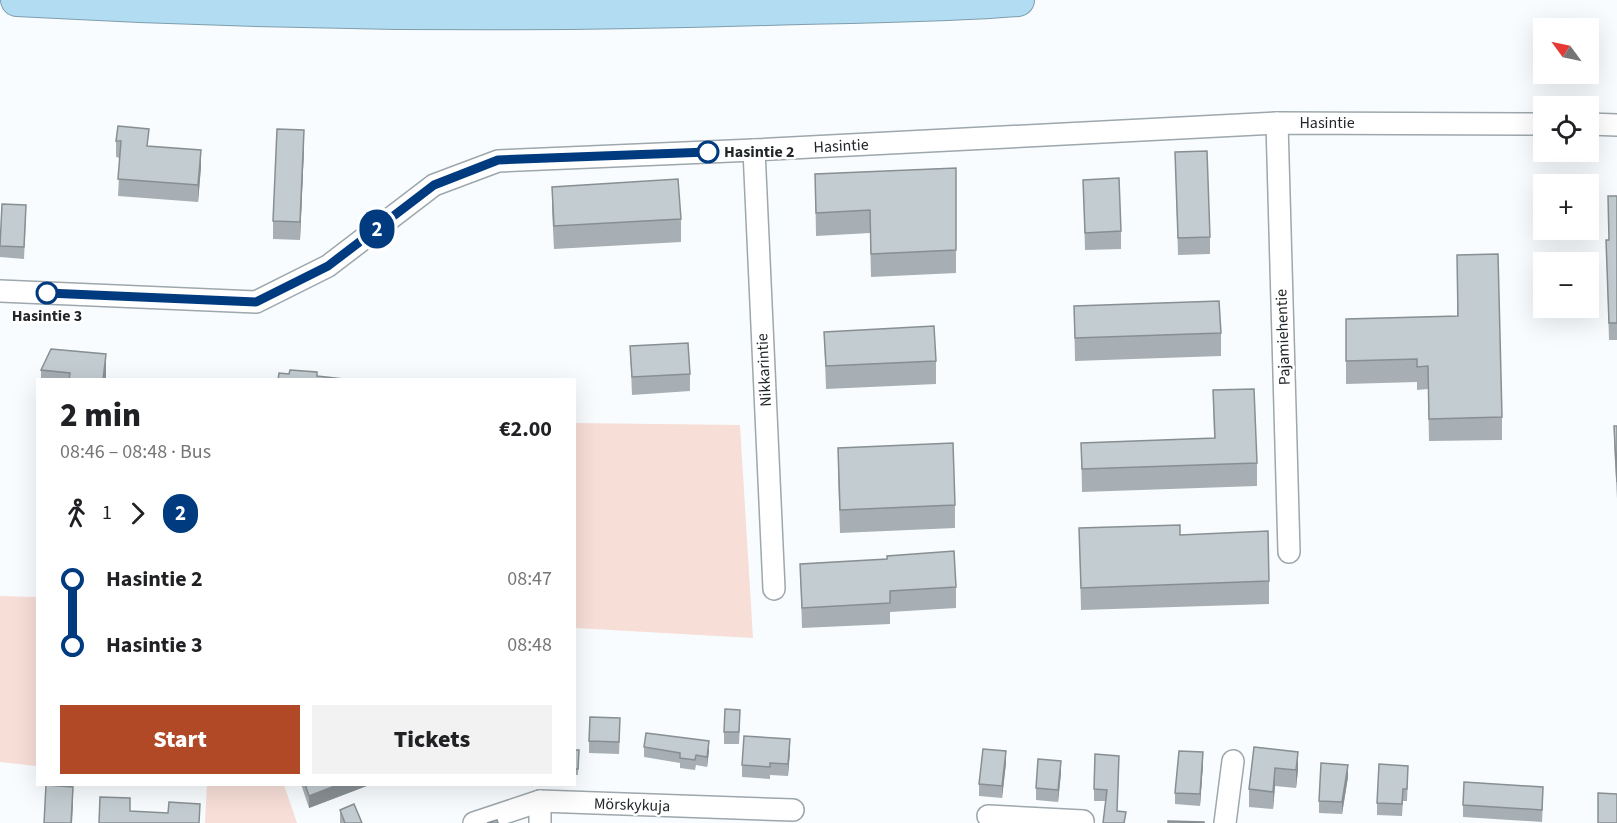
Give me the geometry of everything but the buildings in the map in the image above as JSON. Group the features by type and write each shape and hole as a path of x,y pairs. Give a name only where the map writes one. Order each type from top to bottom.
{"highway":[{"path":"17,0 200,8 519,14 697,11 1018,0"}],"street":[{"name":"Hasintie","path":"0,291 256,302 328,266 434,185 498,160 754,150 1276,123 1533,124"},
{"name":"Pajamiehentie","path":"1276,123 1289,552"},
{"path":"1599,124 1617,124"},
{"name":"Nikkarintie","path":"754,150 774,589"},
{"path":"1226,823 1233,761"},
{"path":"540,801 540,823"},
{"name":"Mörskykuja","path":"474,823 540,801 793,810"},
{"path":"988,816 1083,821 1083,823"}],"shaded area":[{"path":"576,423 740,425 753,638 576,628"},
{"path":"0,596 36,597 36,766 0,762"},
{"path":"207,786 284,786 297,823 205,823"}],"bus line":[{"name":"2","path":"47,293 256,302 328,266 434,185 498,160 708,152"}],"place":[{"name":"Hasintie 2","path":"708,152"},
{"name":"Hasintie 3","path":"47,293"}]}
